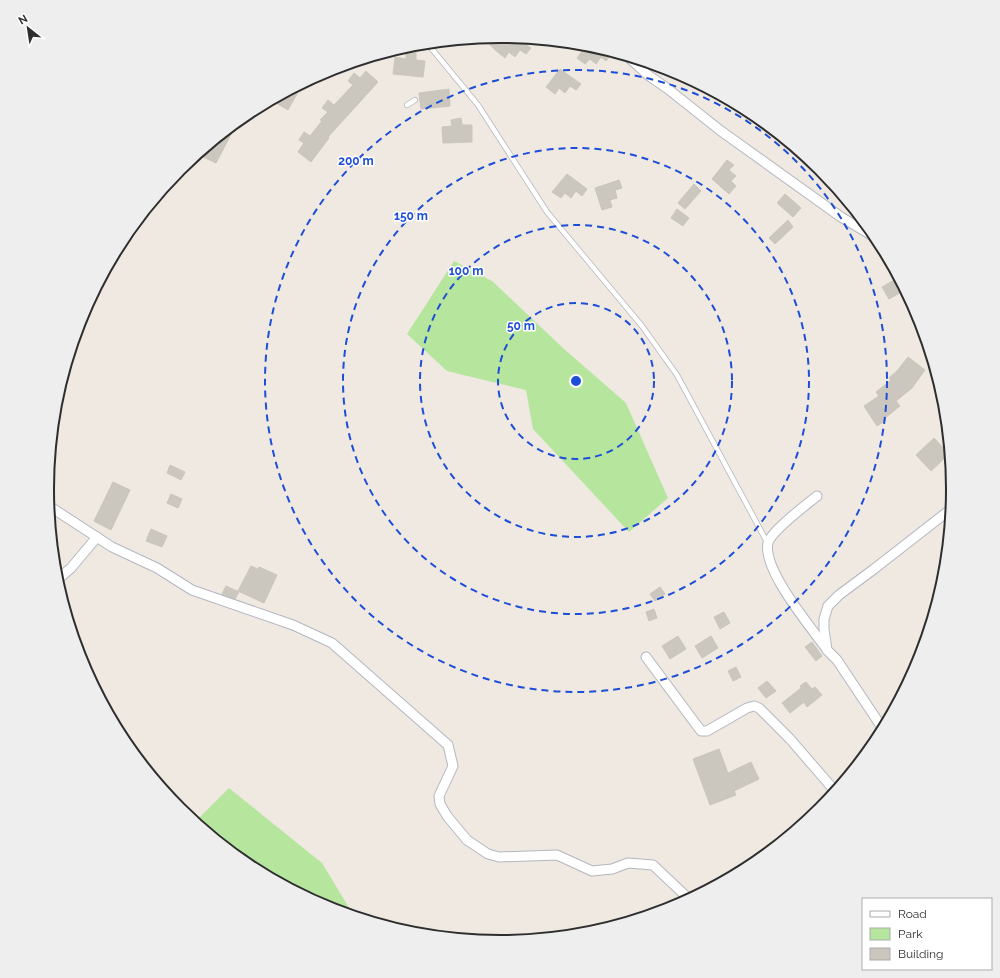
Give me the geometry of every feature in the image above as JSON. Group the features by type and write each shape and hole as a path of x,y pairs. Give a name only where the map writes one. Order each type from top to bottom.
{"street":[{"path":"637,65 721,132 841,217 863,230"},
{"path":"817,496 783,525 771,538 768,544 773,570 779,583 827,650 837,660 879,723"},
{"path":"55,510 112,547 157,568 192,590 294,625 332,643 448,745 453,766 439,796 440,804 447,816 467,840 488,854 499,857 557,855 592,872 612,869 628,863 653,865 685,895"},
{"path":"827,650 824,619 828,606 839,595 874,570 945,514"},
{"path":"63,575 71,568 97,537"},
{"path":"646,657 700,731 707,731 747,708 754,706 758,708 790,739 831,787"}],"lane":[{"path":"432,49 478,105 547,212 642,326 677,375 768,544"},
{"path":"406,104 415,100"}],"green space":[{"path":"454,261 492,281 563,348 626,403 668,498 629,532 533,429 526,390 447,371 407,334"},
{"path":"229,788 322,863 349,908 303,889 252,860 228,843 199,818"}],"building":[{"path":"489,43 525,44 531,48 526,54 520,50 515,57 509,52 505,58"},
{"path":"582,51 609,57 606,61 601,57 596,64 590,59 585,64 577,58"},
{"path":"416,52 416,60 425,61 423,77 393,74 395,57 406,59 406,54"},
{"path":"560,69 581,84 576,90 570,86 565,93 559,88 555,94 546,87"},
{"path":"366,71 378,82 328,137 329,138 311,162 298,152 304,143 299,140 304,132 310,136 322,121 320,120 328,112 322,108 328,100 334,105 353,85 348,81 354,73 360,78"},
{"path":"449,89 450,106 421,109 419,93"},
{"path":"298,92 288,110 277,103"},
{"path":"461,118 462,125 472,125 472,142 443,143 442,127 452,126 451,120"},
{"path":"232,132 216,163 203,157"},
{"path":"727,160 734,165 729,170 736,176 731,181 736,186 729,194 712,179"},
{"path":"567,174 587,189 582,196 576,191 571,198 565,193 561,198 552,192"},
{"path":"619,180 622,188 615,190 617,198 610,200 612,207 602,210 595,188"},
{"path":"694,184 701,191 685,209 678,203"},
{"path":"785,194 801,208 793,217 777,203"},
{"path":"677,209 689,218 683,226 671,218"},
{"path":"788,220 793,227 775,244 769,238"},
{"path":"894,280 900,293 889,299 882,287"},
{"path":"908,357 925,370 912,388 896,401 900,406 885,418 886,420 877,426 864,406 879,396 876,392 891,380 889,378 897,371"},
{"path":"934,438 944,448 945,458 931,471 916,455"},
{"path":"170,465 185,472 181,480 167,473"},
{"path":"113,482 130,490 111,530 94,521"},
{"path":"171,494 182,499 178,508 167,503"},
{"path":"151,529 167,536 162,547 146,541"},
{"path":"251,566 258,569 259,567 277,575 264,603 238,591"},
{"path":"226,586 239,592 235,599 222,594"},
{"path":"660,587 665,594 655,601 650,594"},
{"path":"654,609 657,618 649,621 646,612"},
{"path":"724,612 730,623 720,629 714,617"},
{"path":"678,636 686,649 670,659 662,646"},
{"path":"711,636 718,648 702,658 695,646"},
{"path":"812,642 822,656 816,661 805,647"},
{"path":"736,667 741,677 733,681 728,671"},
{"path":"767,681 776,691 766,698 758,688"},
{"path":"806,682 812,689 815,687 822,695 807,707 804,702 790,713 782,703 801,688 800,686"},
{"path":"719,749 728,773 751,762 759,779 734,791 736,795 710,805 693,759"}]}
